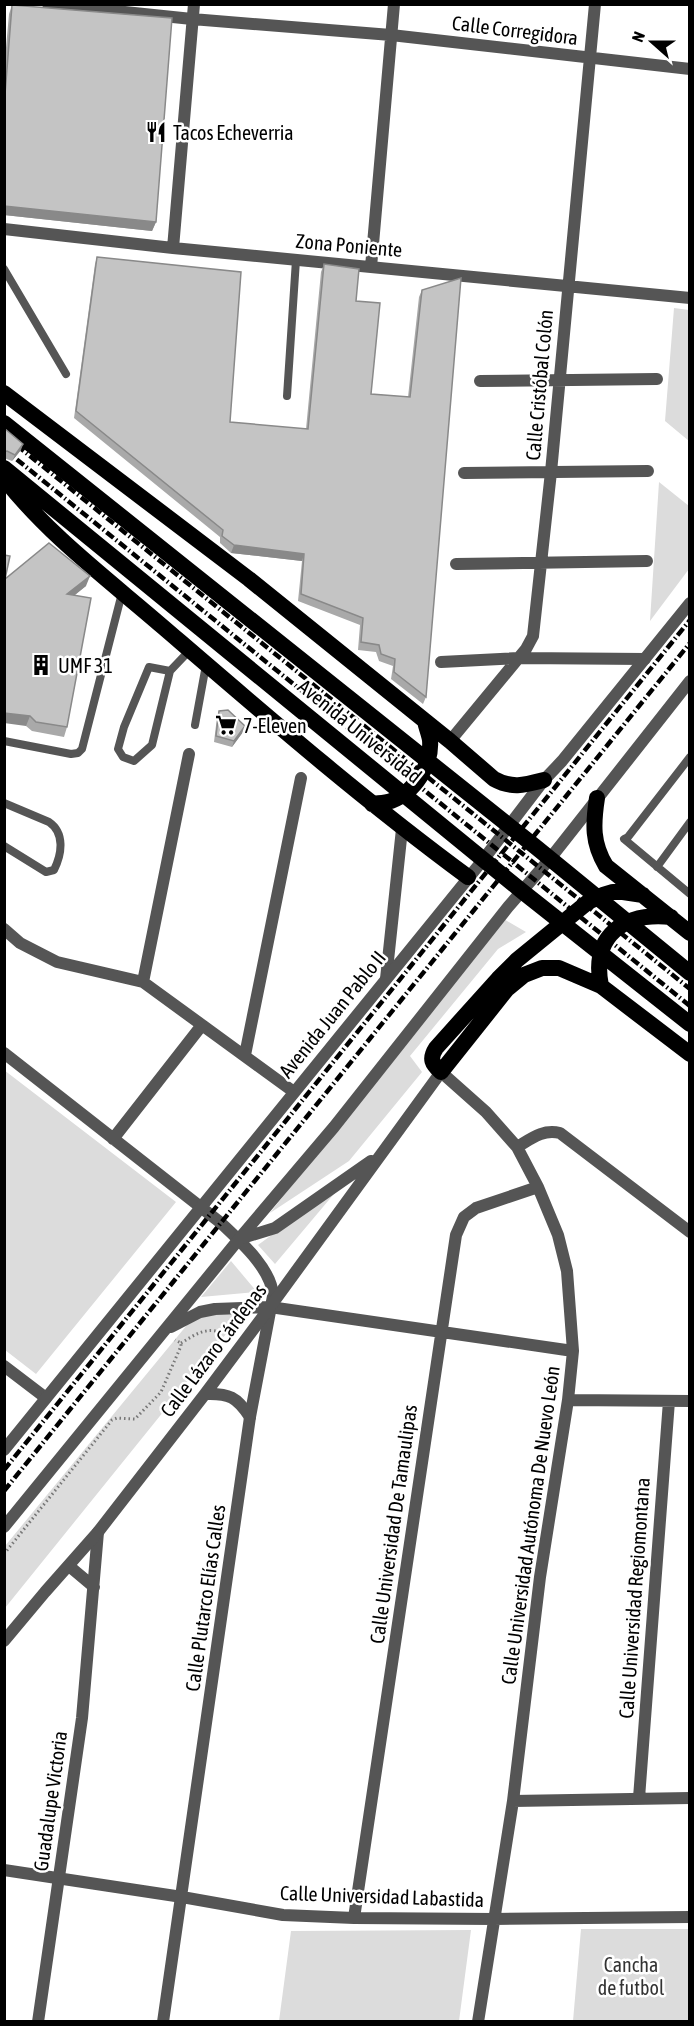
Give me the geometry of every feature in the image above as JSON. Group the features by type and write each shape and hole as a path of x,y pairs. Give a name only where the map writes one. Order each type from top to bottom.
{"highway":[{"path":"4,393 249,579 494,779 501,784 518,787 544,780"},
{"name":"Avenida Universidad","path":"4,423 690,973"},
{"name":"Avenida Universidad","path":"4,468 523,892 690,1024"},
{"path":"4,478 47,526 206,664 402,829 468,877"},
{"path":"372,804 391,801 408,791 421,777 428,759 430,740 425,721"},
{"path":"597,798 593,830 599,855 606,866 690,933"},
{"path":"643,895 623,891 594,898 517,960 436,1048 432,1060 433,1065 441,1072 507,989 524,975 542,968 559,968 601,986 690,1054"},
{"path":"601,986 598,962 603,946 617,927 633,919 654,915 671,917"}],"street":[{"name":"Calle Corregidora","path":"48,4 192,19 391,35 690,69"},
{"path":"173,248 194,4"},
{"path":"371,267 394,4"},
{"name":"Calle Cristóbal Colón","path":"450,741 519,658 533,636 551,472 595,4"},
{"name":"Zona Poniente","path":"4,229 173,248 690,298"},
{"path":"480,381 657,379"},
{"path":"464,473 648,471"},
{"path":"456,564 647,561"},
{"name":"Avenida Juan Pablo II","path":"4,1450 386,979 544,780 690,603"},
{"path":"441,662 519,658 645,659"},
{"path":"4,1527 239,1239 334,1127 690,681"},
{"path":"143,982 189,754"},
{"path":"245,1055 301,778"},
{"path":"386,979 402,829"},
{"path":"4,929 20,943 57,962 143,982 294,1092"},
{"path":"113,1139 202,1025"},
{"name":"Calle Plutarco Elías Calles","path":"4,1053 202,1207 239,1239 264,1270 270,1281 273,1296 250,1417 163,2022"},
{"name":"Calle Universidad Autónoma De Nuevo León","path":"441,1072 486,1112 517,1147 538,1186 558,1235 567,1271 573,1351 568,1400 540,1577 513,1801 478,2022"},
{"name":"Calle Lázaro Cárdenas","path":"4,1641 98,1532 205,1394 441,1072"},
{"path":"517,1147 538,1134 560,1133 690,1232"},
{"path":"239,1239 275,1228 379,1155"},
{"name":"Calle Universidad De Tamaulipas","path":"354,1918 456,1235 464,1217 476,1208 538,1186"},
{"path":"166,1329 200,1312 215,1309 270,1307 573,1351"},
{"path":"4,1366 46,1398"},
{"path":"205,1394 220,1393 235,1399 250,1417"},
{"path":"568,1400 690,1401"},
{"name":"Calle Universidad Regiomontana","path":"639,1798 669,1401"},
{"name":"Guadalupe Victoria","path":"38,2022 82,1718 98,1532"},
{"path":"69,1566 94,1587"},
{"path":"513,1801 690,1798"},
{"name":"Calle Universidad Labastida","path":"4,1870 283,1915 494,1919 690,1917"}],"lane":[{"path":"287,396 296,260"},
{"path":"4,269 66,374"},
{"path":"4,741 71,754 78,753 82,749 122,591"},
{"path":"170,671 149,667 121,738 118,749 123,758 134,761 152,745 170,671 190,650"},
{"path":"195,725 206,664"},
{"path":"688,890 624,839 690,757"},
{"path":"4,803 55,826 61,842 54,870 46,872 4,846"},
{"path":"657,867 690,822"}],"path":[{"path":"4,1554 112,1420 135,1419 161,1392 171,1373 181,1343 207,1330 219,1332 222,1371"},
{"path":"157,1340 173,1340 181,1343"}],"green space":[{"path":"674,308 689,310 689,441 665,421"},
{"path":"659,482 689,506 689,569 650,621"},
{"path":"502,918 526,932 498,949 410,1056 422,1072 349,1161 270,1213"},
{"path":"4,1070 176,1202 36,1374 5,1350"},
{"path":"344,1182 275,1264 258,1245"},
{"path":"231,1261 257,1292 201,1297"},
{"path":"243,1313 5,1608 5,1546 196,1314"},
{"name":"Cancha de futbol","path":"581,1929 689,1929 689,2021 573,2021"},
{"path":"471,1930 459,2021 279,2021 291,1931"}],"building":[{"path":"12,5 172,18 156,222 4,206 4,107"},
{"path":"97,257 241,272 230,422 308,429 324,264 359,269 356,301 380,303 371,394 410,397 422,290 461,278 426,697 394,672 395,659 381,654 379,645 361,642 363,618 301,594 304,554 234,545 222,536 223,530 76,411"},
{"path":"4,428 23,444 15,455 4,452"},
{"name":"UMF 31","path":"49,543 90,576 67,594 91,598 67,727 36,722 30,716 4,713 4,555 10,556 5,579"},
{"name":"7-Eleven","path":"228,710 245,726 234,741 216,736 219,711"}],"railway":[{"path":"4,435 690,989"},
{"path":"4,449 690,1006"},
{"path":"4,1470 690,620"},
{"path":"4,1491 690,643"}],"place":[{"name":"Tacos Echeverria","path":"156,132"},
{"name":"UMF 31","path":"41,665"},
{"name":"7-Eleven","path":"226,725"}]}
